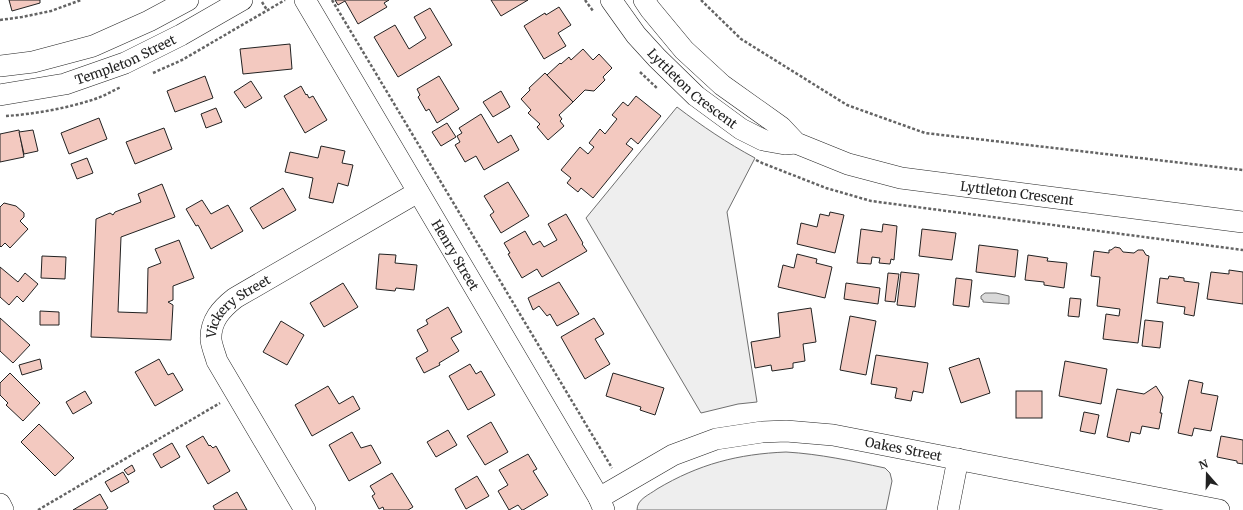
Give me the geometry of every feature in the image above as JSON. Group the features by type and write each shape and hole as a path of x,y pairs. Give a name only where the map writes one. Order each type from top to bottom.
{"street":[{"name":"Templeton Street","path":"0,66 33,62 93,46 149,21 188,0"},
{"path":"196,0 208,20"},
{"name":"Templeton Street","path":"0,95 65,84 124,63 208,20 242,0"},
{"name":"Henry Street","path":"305,0 601,504"},
{"name":"Lyttleton Crescent","path":"612,0 636,35 696,96 748,133 763,140 785,144 796,143"},
{"name":"Lyttleton Crescent","path":"644,0 690,55 722,85 781,127 796,143 848,164 901,178 1243,222"},
{"name":"Vickery Street","path":"305,510 217,361 211,340 213,326 218,313 235,298 418,192"},
{"name":"Oakes Street","path":"601,504 622,485 673,455 716,439 762,432 786,431 833,435 1219,510"},
{"path":"948,510 958,459"},
{"path":"0,504 3,510"}],"path":[{"path":"0,20 51,11 81,0"},
{"path":"261,0 267,10"},
{"path":"182,60 285,0"},
{"path":"332,0 622,485"},
{"path":"701,0 741,39 847,104 925,133 1243,170"},
{"path":"38,510 236,393"}],"shaded area":[{"path":"677,107 715,134 755,158 727,212 757,402 738,404 701,413 586,218"},
{"path":"985,293 996,293 1009,296 1009,304 983,302 981,296"},
{"path":"786,452 824,456 885,468 890,473 892,481 886,510 637,510 641,500 647,495 688,473 735,458"}],"building":[{"path":"9,0 40,0 40,3 12,11"},
{"path":"335,0 389,0 384,3 387,7 358,24 345,1 338,5"},
{"path":"491,0 528,0 501,16"},
{"path":"559,7 571,25 558,33 566,46 544,59 524,26 545,13 546,15"},
{"path":"430,8 452,45 398,77 374,37 395,25 409,49 426,38 414,17"},
{"path":"290,44 292,69 243,74 240,49"},
{"path":"583,49 593,60 599,54 612,68 603,77 605,80 594,91 585,90 573,102 547,75 560,63 561,64 569,57 571,60"},
{"path":"545,73 573,102 559,115 562,119 560,121 564,126 548,140 537,127 540,124 528,113 531,110 521,99 530,90 529,88"},
{"path":"205,76 213,98 175,112 167,91"},
{"path":"439,76 459,109 437,123 429,109 426,111 418,97 420,95 417,89"},
{"path":"251,81 262,98 245,108 234,92"},
{"path":"301,86 309,98 313,96 327,120 305,133 284,96"},
{"path":"501,91 510,107 493,117 483,102"},
{"path":"636,96 661,116 638,144 631,138 626,144 633,149 593,198 581,188 578,192 567,183 571,178 561,170 580,147 588,154 594,147 589,143 600,129 605,134 617,119 612,115 623,102 628,106"},
{"path":"216,108 222,122 206,128 201,114"},
{"path":"481,114 498,143 511,135 519,150 484,170 476,156 465,162 455,145 460,142 457,136 462,133 459,128"},
{"path":"99,118 107,139 69,154 61,133"},
{"path":"447,123 456,137 441,146 432,132"},
{"path":"164,128 172,149 135,164 126,142"},
{"path":"19,130 24,157 0,162 0,134"},
{"path":"33,130 38,151 24,154 19,132"},
{"path":"321,146 345,151 342,163 353,165 348,186 338,183 333,203 309,198 313,178 285,172 290,152 318,158"},
{"path":"87,158 93,173 77,179 71,164"},
{"path":"508,182 529,216 501,233 490,215 494,212 484,196"},
{"path":"162,184 175,217 121,237 118,312 147,313 148,268 161,263 155,249 179,240 194,278 173,286 173,300 168,302 173,305 171,340 91,337 96,219 110,213 113,215 115,212 141,202 138,194"},
{"path":"283,188 296,210 263,229 250,208"},
{"path":"202,200 211,214 228,205 243,231 211,249 198,225 196,226 186,209"},
{"path":"4,203 16,206 24,213 24,217 20,221 28,229 10,248 5,243 1,247 0,246 0,207"},
{"path":"830,212 844,215 835,253 797,244 801,223 817,227 820,214 829,216"},
{"path":"566,214 587,251 542,277 537,269 522,278 508,254 510,253 504,243 525,231 533,245 540,241 544,247 557,240 548,224"},
{"path":"883,224 897,226 894,260 891,259 890,264 879,263 880,258 872,257 871,264 857,263 861,229 882,232"},
{"path":"922,229 956,233 952,260 919,256"},
{"path":"979,245 1018,250 1015,277 976,272"},
{"path":"1115,247 1120,248 1123,252 1134,253 1138,250 1143,250 1146,255 1149,256 1138,343 1103,339 1106,314 1119,316 1120,309 1097,306 1100,277 1091,276 1094,251 1109,253 1109,250"},
{"path":"379,254 396,255 395,263 417,265 414,290 396,288 395,291 376,289"},
{"path":"797,254 817,259 816,263 832,267 825,298 778,287 783,265 794,268"},
{"path":"1028,255 1048,258 1047,261 1067,263 1064,288 1044,285 1044,282 1025,280"},
{"path":"42,256 66,257 65,279 41,278"},
{"path":"0,267 18,282 25,273 38,284 23,302 17,296 9,305 0,297"},
{"path":"1229,270 1243,272 1243,304 1207,299 1211,272 1229,274"},
{"path":"901,272 919,274 915,307 897,305"},
{"path":"888,273 899,274 895,302 885,301"},
{"path":"1169,276 1184,278 1184,281 1199,283 1194,316 1184,314 1185,307 1157,303 1160,278 1168,279"},
{"path":"956,278 972,280 969,307 953,305"},
{"path":"559,282 579,314 557,326 550,314 547,316 539,306 533,310 528,298"},
{"path":"343,283 358,307 324,327 310,303"},
{"path":"846,283 880,288 878,304 844,299"},
{"path":"1070,298 1081,299 1079,317 1068,316"},
{"path":"448,307 462,332 451,338 459,351 439,363 440,365 424,373 416,358 428,351 417,330 428,324 426,320"},
{"path":"811,308 816,342 803,344 805,361 793,363 793,368 772,371 771,365 755,368 751,342 780,337 778,313"},
{"path":"40,311 59,312 59,325 40,325"},
{"path":"850,316 876,321 866,375 840,370"},
{"path":"0,318 30,345 13,363 0,351"},
{"path":"594,318 604,334 595,339 610,364 585,379 561,337"},
{"path":"1145,320 1163,322 1160,348 1142,346"},
{"path":"281,321 304,335 287,365 263,352"},
{"path":"876,355 928,363 923,393 913,391 911,401 895,398 897,388 871,384"},
{"path":"979,358 990,393 961,403 949,368"},
{"path":"40,359 42,369 22,375 19,365"},
{"path":"159,359 168,375 173,373 183,390 155,406 135,372"},
{"path":"1065,361 1107,369 1101,404 1059,396"},
{"path":"470,364 476,374 481,371 495,395 468,410 449,376"},
{"path":"10,373 40,403 23,421 6,405 8,403 0,395 0,383"},
{"path":"613,373 664,388 655,415 640,410 641,407 606,396"},
{"path":"1189,380 1203,383 1201,393 1218,396 1211,431 1194,428 1192,436 1178,433"},
{"path":"328,386 339,404 353,396 360,409 312,436 295,405"},
{"path":"1156,386 1163,397 1159,429 1142,426 1140,434 1131,432 1129,442 1107,437 1117,389 1144,394"},
{"path":"85,391 92,403 73,414 66,402"},
{"path":"1016,391 1042,391 1042,418 1016,418"},
{"path":"1084,412 1099,415 1095,434 1080,431"},
{"path":"491,422 508,452 485,465 467,436"},
{"path":"39,424 74,458 55,476 21,442"},
{"path":"448,430 457,445 436,457 427,442"},
{"path":"352,432 361,448 371,445 381,463 349,481 329,445"},
{"path":"203,436 209,446 210,445 213,448 216,446 230,471 208,484 186,446"},
{"path":"1221,436 1243,440 1243,464 1237,463 1237,461 1217,457"},
{"path":"172,443 180,457 161,468 153,454"},
{"path":"528,454 537,469 533,471 548,495 523,510 518,505 509,510 498,491 508,485 499,470"},
{"path":"132,465 135,471 128,475 124,470"},
{"path":"123,472 129,482 111,492 105,482"},
{"path":"392,473 413,507 408,510 384,510 383,507 379,509 372,496 375,494 370,486"},
{"path":"477,476 489,496 466,509 455,489"},
{"path":"237,492 247,510 215,510 213,506"},
{"path":"100,494 108,508 105,510 73,510"}]}
